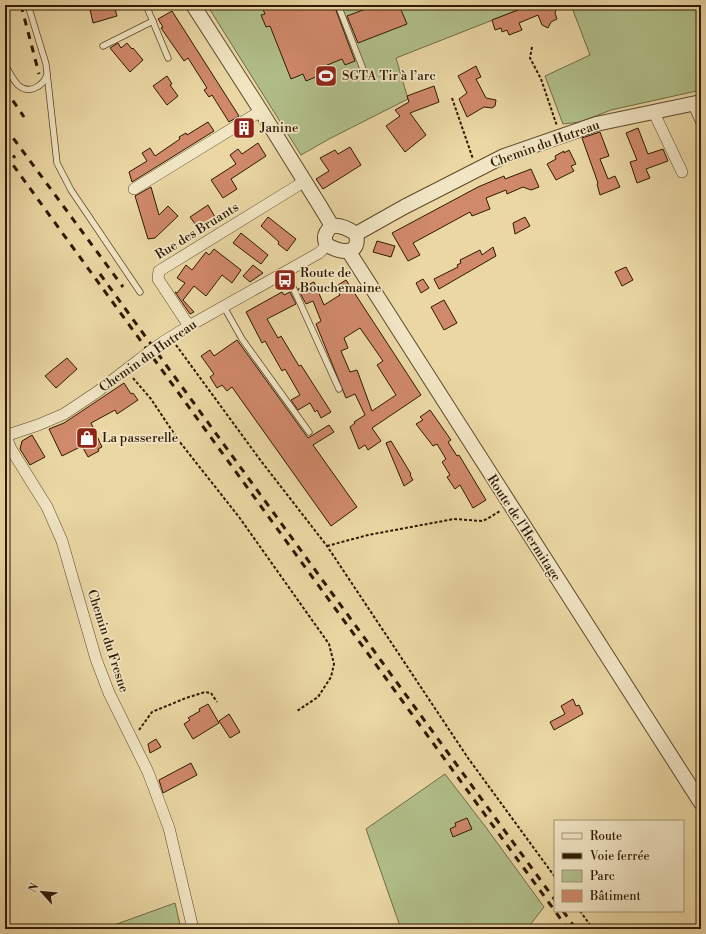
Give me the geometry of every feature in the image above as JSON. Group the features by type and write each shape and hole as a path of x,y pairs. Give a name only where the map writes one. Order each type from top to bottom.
{"street":[{"path":"193,5 332,226"},
{"name":"Chemin du Hutreau","path":"356,234 404,206 504,156 596,124 696,103"},
{"path":"134,189 261,111"},
{"path":"654,112 682,172"},
{"name":"Rue des Bruants","path":"189,326 158,279 159,271 305,181"},
{"path":"332,226 351,230 356,234 356,243 349,252 344,252 327,246 325,234 332,226"},
{"name":"Chemin du Hutreau","path":"5,435 38,425 64,414 97,392 167,340 189,326 320,253 327,246"},
{"name":"Route de l'Hermitage","path":"349,252 701,803"},
{"name":"Chemin du Fresne","path":"5,435 11,449 47,506 62,541 96,659 109,693 148,772 169,828 193,929"}],"lane":[{"path":"28,5 46,64 58,163 71,190 140,292"},
{"path":"146,5 168,58"},
{"path":"338,5 363,69"},
{"path":"103,46 152,22"},
{"path":"5,65 18,85 26,89 31,89 40,85 47,74"},
{"path":"696,103 701,127"},
{"path":"286,272 339,389"},
{"path":"224,307 242,339 309,432"}],"path":[{"path":"532,47 530,58 541,79 560,136"},
{"path":"452,98 477,170"},
{"path":"167,340 327,546 468,758 554,876"},
{"path":"126,369 151,399 179,441 209,477 239,517 329,644 334,664 331,677 318,697 297,711"},
{"path":"327,546 368,535 454,519 482,521 488,519 509,504"},
{"path":"131,738 142,728 152,712 205,692 211,694 217,702"},
{"path":"581,912 593,929"}],"green space":[{"name":"SGTA Tir à l’arc","path":"207,5 531,5 396,58 408,99 301,155"},
{"path":"571,5 701,5 701,90 611,110 580,122 563,124 545,76 590,55"},
{"path":"445,774 544,907 530,925 530,929 401,929 366,829"},
{"path":"175,903 181,929 103,929"}],"building":[{"path":"89,5 114,5 117,16 93,23"},
{"path":"261,5 334,5 355,61 345,65 342,59 315,70 318,76 306,81 303,74 291,79 270,26 266,27 261,15 265,14"},
{"path":"376,5 399,5 407,24 358,43 347,16"},
{"path":"531,5 558,5 555,13 557,19 551,22 548,28 542,25 538,15 519,23 522,30 509,35 507,30 502,32 501,28 495,30 492,20"},
{"path":"172,11 239,116 229,122 212,95 209,97 204,90 207,88 188,58 184,61 161,28 163,27 158,19"},
{"path":"118,43 121,48 127,43 143,60 130,72 110,48"},
{"path":"476,66 481,77 476,79 486,98 496,100 495,106 492,108 484,107 467,117 459,99 467,93 458,76"},
{"path":"167,76 172,84 170,85 178,96 167,105 153,86"},
{"path":"434,86 439,102 410,113 426,135 405,152 386,126 400,116 395,110 409,102 407,96"},
{"path":"208,122 214,131 132,182 129,172 147,161 142,153 150,148 155,156 180,139 179,137 186,133 187,135"},
{"path":"638,128 648,154 663,149 668,161 646,169 650,178 637,183 630,162 637,160 626,133"},
{"path":"600,132 609,156 600,159 608,179 615,176 620,187 600,195 598,183 582,138"},
{"path":"258,143 266,156 231,179 237,189 223,198 211,180 236,164 230,155 238,149 242,154"},
{"path":"350,147 361,165 323,189 316,179 329,171 320,158 335,150 338,154"},
{"path":"569,150 576,164 571,166 574,171 556,180 547,164 556,159 555,156"},
{"path":"531,169 539,187 531,190 523,187 507,194 506,190 486,198 490,209 472,216 470,212 413,243 420,255 408,261 392,233 478,187 504,176 505,179"},
{"path":"151,187 159,215 168,206 178,216 155,238 148,239 135,196"},
{"path":"208,205 215,217 198,228 190,217"},
{"path":"268,217 296,239 287,251 261,226"},
{"path":"525,217 530,226 515,234 513,223"},
{"path":"241,233 268,255 261,264 233,243"},
{"path":"377,241 395,246 391,257 373,252"},
{"path":"493,247 496,256 439,289 434,279 458,267 457,265 461,263 460,260 480,250 482,255"},
{"path":"214,249 241,270 232,283 222,275 206,296 194,286 183,300 194,312 190,314 175,292 177,293 185,283 177,278 186,265 192,270 206,252 209,255"},
{"path":"253,265 263,273 250,282 243,276"},
{"path":"626,267 633,280 622,286 615,272"},
{"path":"423,279 429,288 421,293 416,283"},
{"path":"346,280 421,395 372,428 381,441 368,450 365,445 359,449 350,427 355,423 354,422 365,415 355,394 346,398 316,324 321,321 313,301 306,304 298,289 314,282 324,305 340,295 335,287","holes":["360,328 383,361 377,365 396,395 372,411 357,370 350,372 341,351 348,348 344,338"]},
{"path":"282,292 284,295 290,292 296,304 267,319 278,338 281,336 299,366 301,365 331,412 321,418 317,410 315,412 310,403 298,410 291,400 300,395 285,369 282,371 265,341 262,343 246,312"},
{"path":"444,300 457,323 444,330 431,307"},
{"path":"237,340 308,438 329,425 334,432 313,445 357,507 331,526 232,387 227,391 222,385 217,388 210,377 214,374 201,356 210,350 214,356"},
{"path":"67,358 77,369 56,388 45,376"},
{"path":"124,383 131,394 133,393 138,400 117,414 115,410 91,423 102,447 98,449 99,451 88,457 82,446 62,456 49,429 64,423"},
{"path":"430,410 451,440 448,442 457,456 459,455 486,500 473,508 460,485 455,489 447,477 450,475 442,462 446,459 437,444 433,446 416,424 423,420 420,417"},
{"path":"32,435 45,457 30,465 20,449 22,441"},
{"path":"391,441 411,474 410,475 413,480 404,486 386,443"},
{"path":"573,699 576,706 579,705 583,714 554,730 550,722 565,714 561,706"},
{"path":"208,704 219,723 193,739 184,724 190,720 188,718"},
{"path":"229,714 240,732 230,738 219,721"},
{"path":"156,739 161,747 150,753 148,744"},
{"path":"191,763 197,775 163,793 159,780"},
{"path":"467,818 472,829 453,837 450,829 456,826 455,823"}],"railway":[{"path":"21,5 39,74"},
{"path":"5,89 24,117"},
{"path":"5,127 123,287"},
{"path":"5,144 15,158"},
{"path":"5,154 554,910"},
{"path":"100,274 554,899"},
{"path":"556,912 568,929"},
{"path":"564,912 576,929"}],"place":[{"name":"SGTA Tir à l’arc","path":"326,76"},
{"name":"Janine","path":"244,128"},
{"name":"Route de Bouchemaine","path":"285,280"},
{"name":"La passerelle","path":"87,438"}]}
